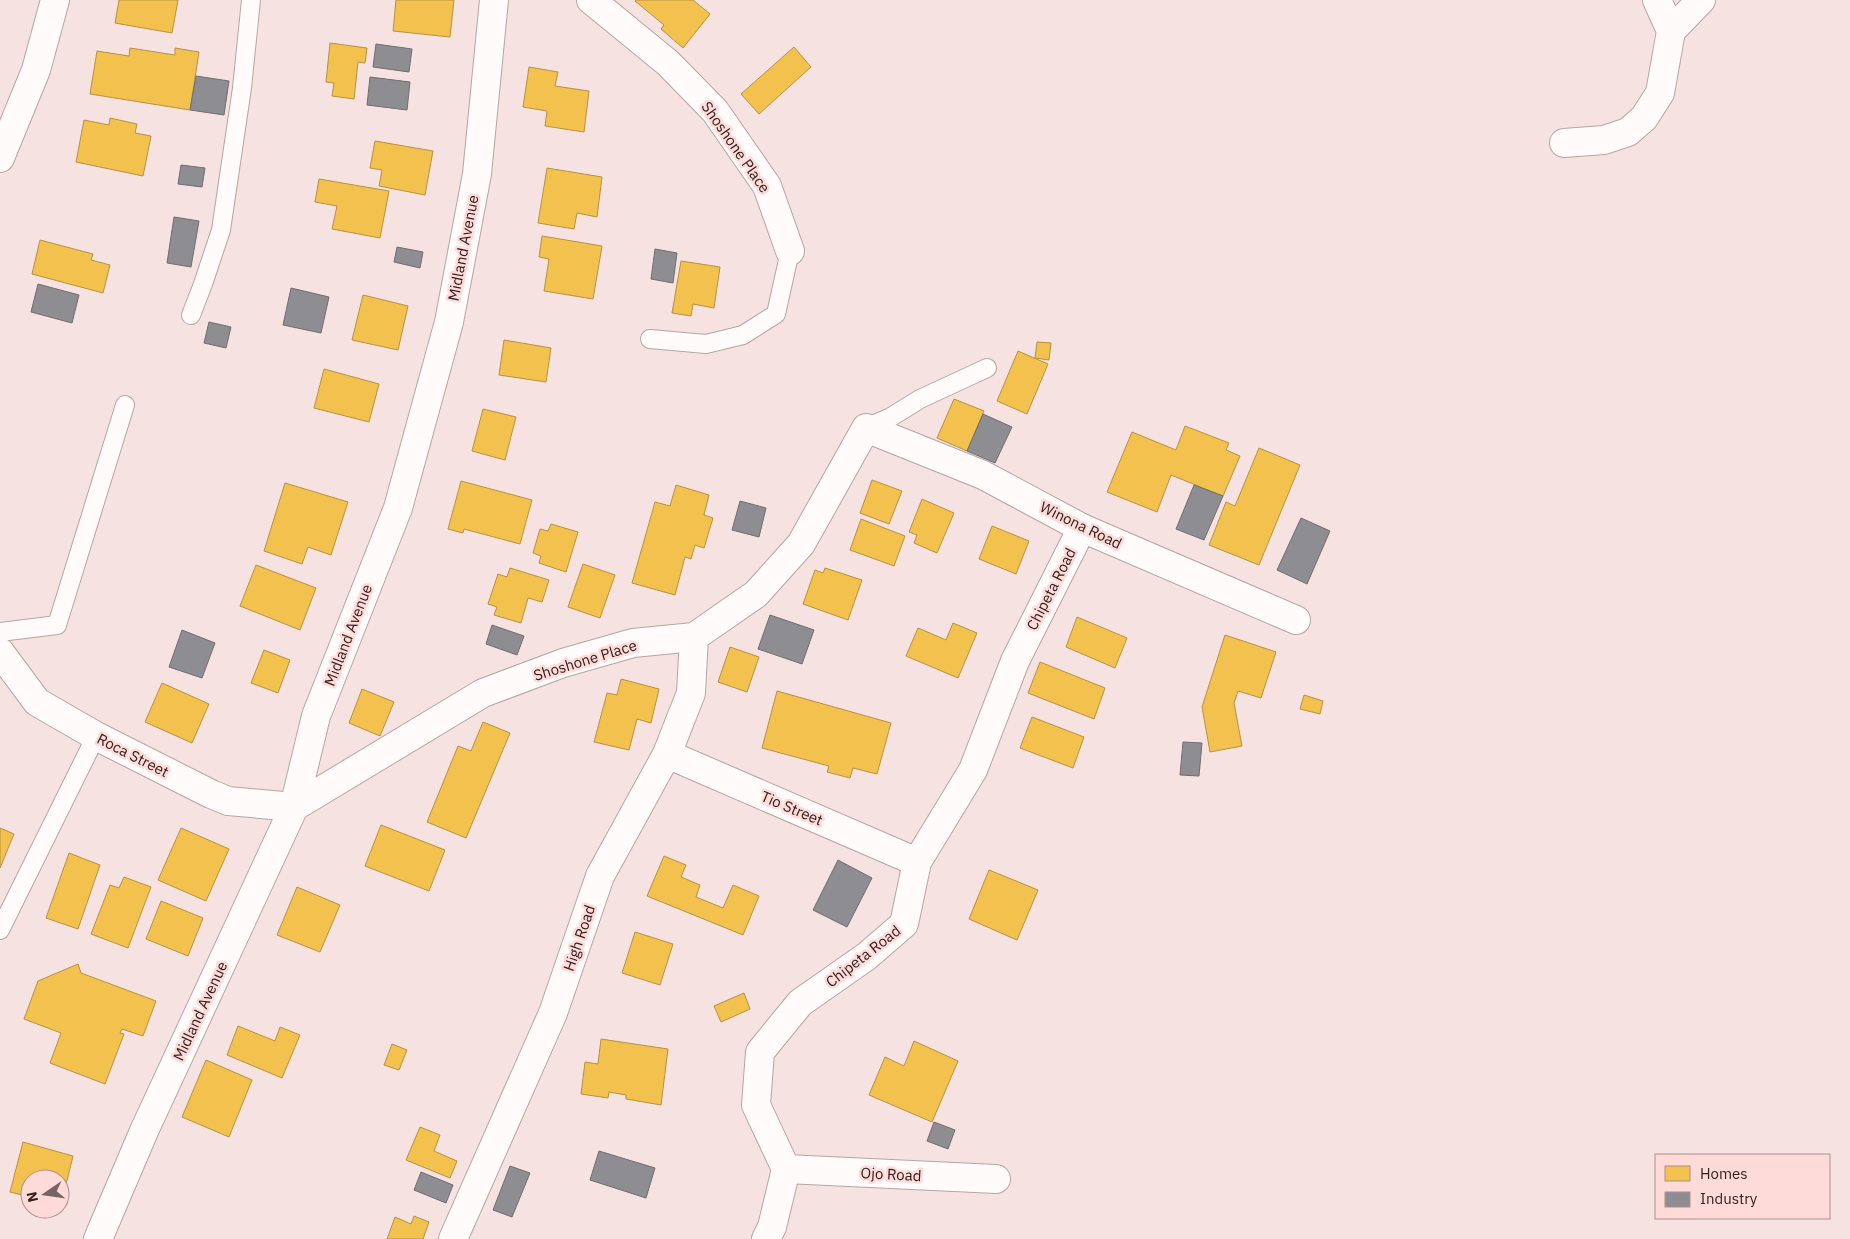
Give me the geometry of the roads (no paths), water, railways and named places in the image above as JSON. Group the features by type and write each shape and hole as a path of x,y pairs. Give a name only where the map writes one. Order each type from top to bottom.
{"street":[{"path":"0,158 36,70 56,0"},
{"name":"Midland Avenue","path":"98,1239 144,1131 294,808 316,716 398,508 449,322 477,174 494,0"},
{"name":"Shoshone Place","path":"591,0 668,62 715,111 767,186 790,252"},
{"path":"1564,143 1604,140 1628,132 1644,118 1660,93 1671,30 1657,0"},
{"path":"1671,30 1701,0"},
{"name":"Shoshone Place","path":"294,808 483,694 563,663 633,643 694,637 756,594 800,544 866,428"},
{"name":"Winona Road","path":"866,428 984,475 1082,528 1296,620"},
{"name":"Chipeta Road","path":"786,1169 756,1105 760,1052 800,1004 867,956 904,924 917,862 973,770 1015,661 1082,528"},
{"name":"High Road","path":"453,1239 553,1013 600,876 666,754 691,693 694,637"},
{"name":"Roca Street","path":"0,652 37,702 96,736 228,801 294,808"},
{"name":"Tio Street","path":"666,754 917,862"},
{"path":"766,1239 772,1227 786,1169"},
{"name":"Ojo Road","path":"786,1169 996,1179"}],"lane":[{"path":"190,315 204,284 222,230 242,88 251,0"},
{"path":"650,339 706,344 744,335 776,314 790,252"},
{"path":"866,428 987,368"},
{"path":"0,632 57,625 125,405"},
{"path":"0,930 96,736"}]}
